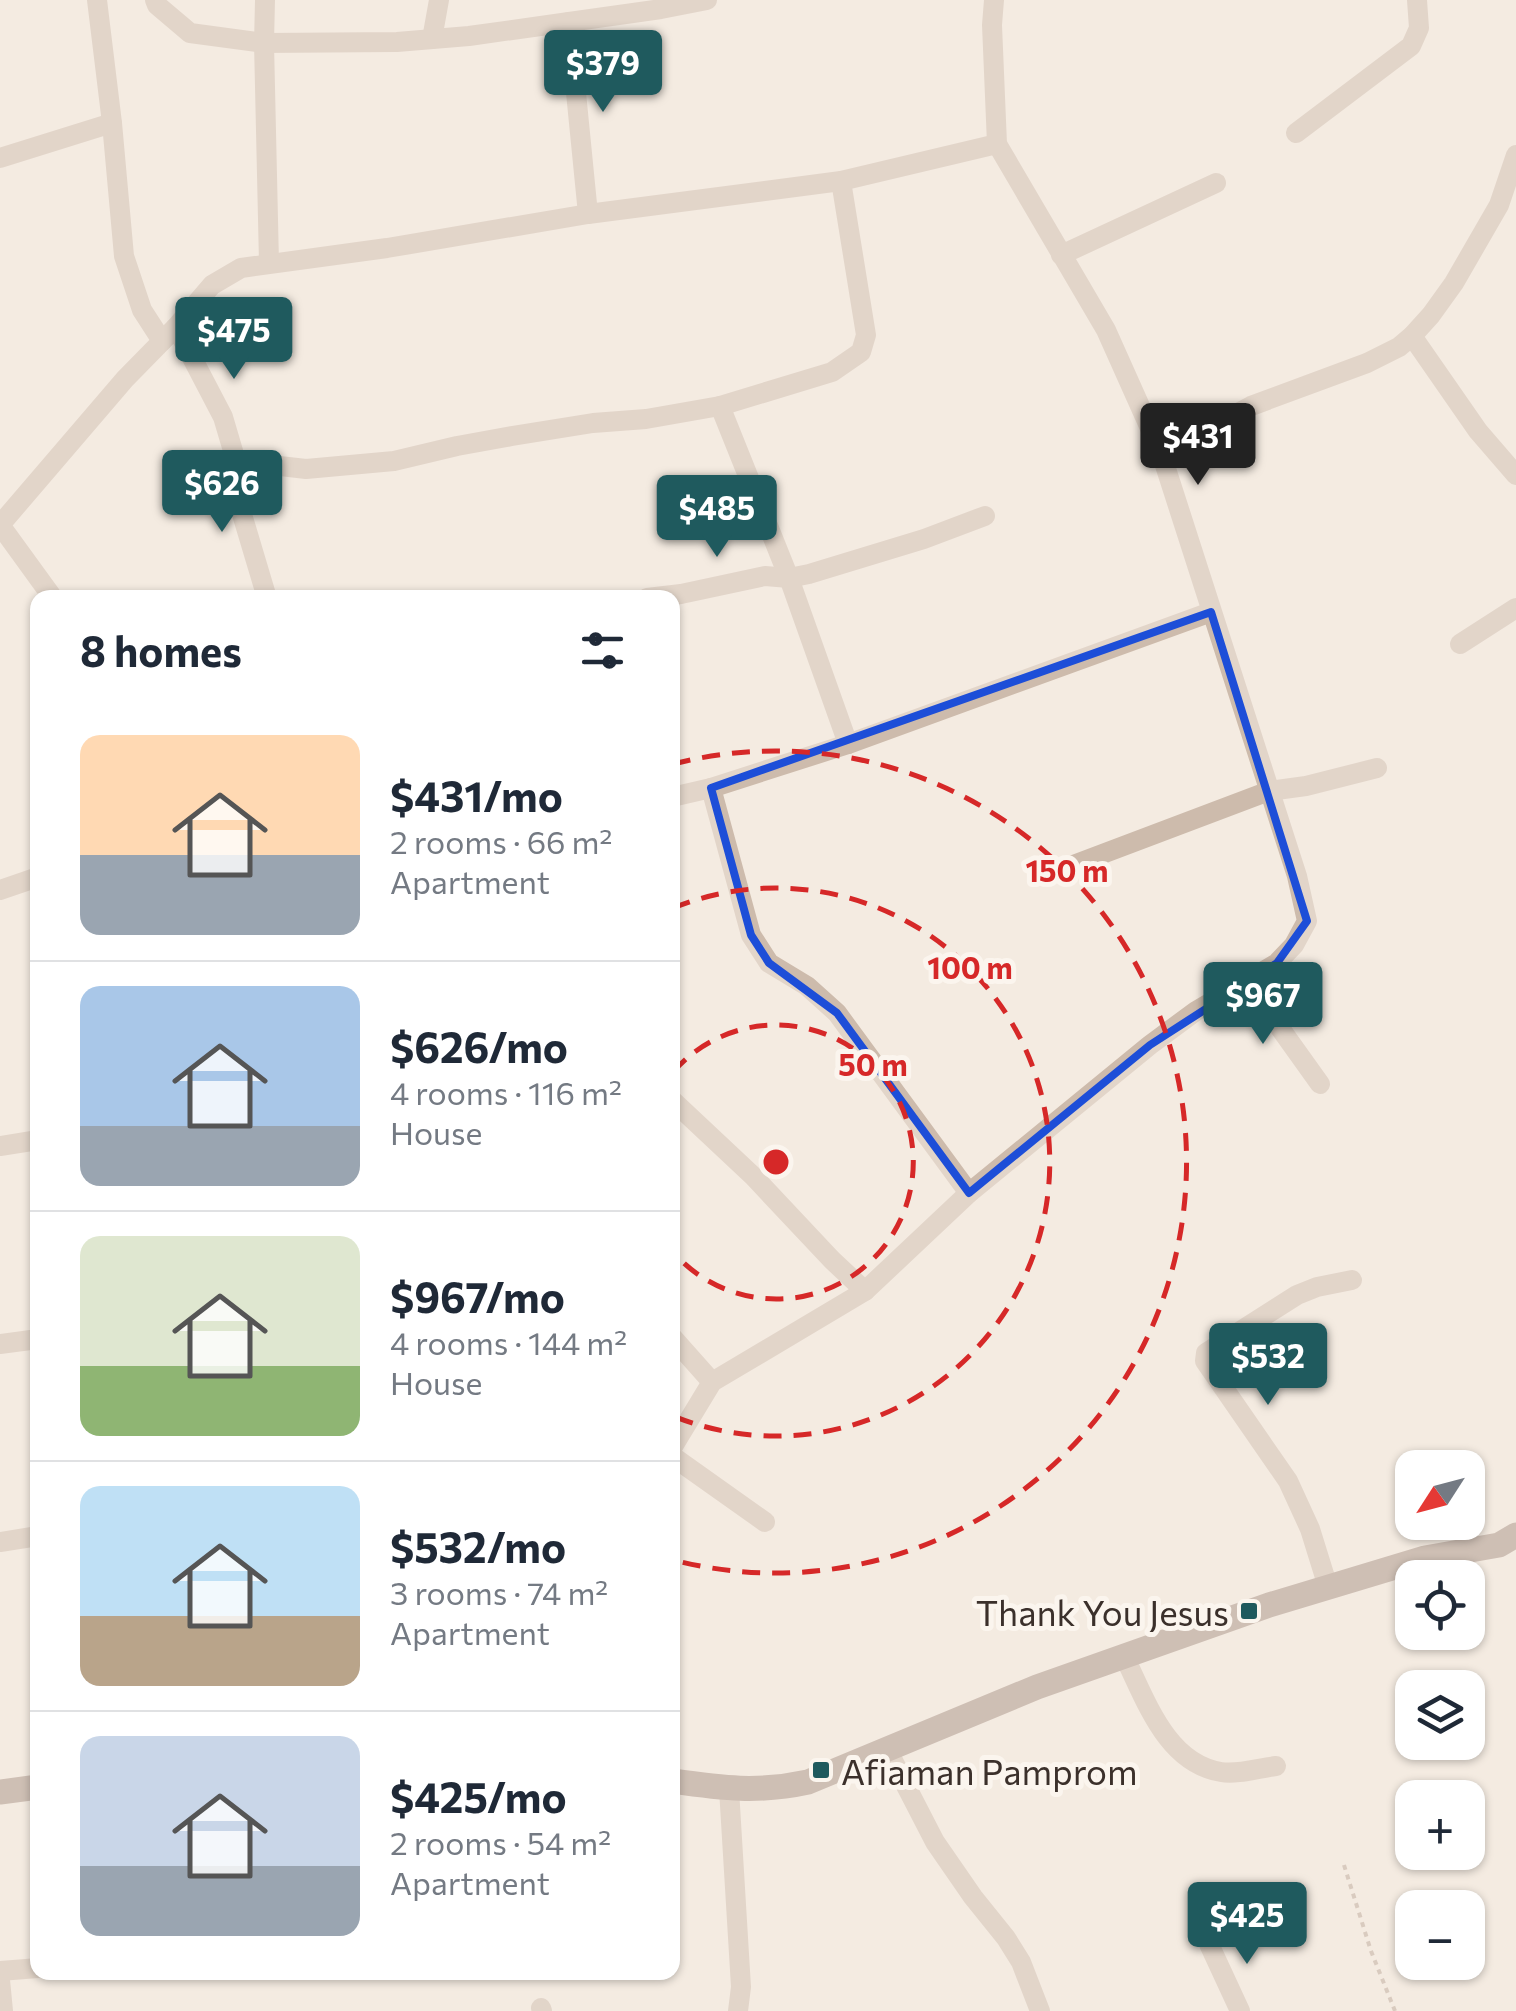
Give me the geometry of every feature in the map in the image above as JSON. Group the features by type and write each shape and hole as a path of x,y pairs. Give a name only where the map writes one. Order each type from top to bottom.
{"street":[{"path":"97,0 124,256 142,310 169,334 222,416 236,462 241,511 265,590"},
{"path":"265,0 270,263"},
{"path":"432,40 439,0"},
{"path":"156,2 190,32 264,42 432,40 708,0"},
{"path":"680,1435 712,1382 865,1291 969,1193 1150,1045 1196,1011 1278,963 1294,946 1307,921 1297,876 1161,453 1106,330 997,144 994,0"},
{"path":"1296,133 1410,46 1419,28 1417,0"},
{"path":"569,22 588,214"},
{"path":"0,158 112,123"},
{"path":"47,590 0,525 125,379 212,286 242,268 588,214 841,181 997,144"},
{"path":"1161,453 1251,406 1367,364 1412,336 1454,282 1499,205 1516,155"},
{"path":"236,462 306,468 394,461 512,436 720,406 832,372 861,352 866,334 841,181"},
{"path":"1061,255 1216,182"},
{"path":"1412,336 1478,431 1516,475"},
{"path":"720,406 789,578 848,744"},
{"path":"680,594 766,576 789,578 924,539 985,516"},
{"path":"1460,644 1516,608"},
{"path":"680,795 848,744 1211,612"},
{"path":"1052,873 1268,791 1342,779 1378,768"},
{"path":"711,788 751,935 769,963 807,986 838,1013 969,1193"},
{"path":"0,890 30,879"},
{"path":"1247,982 1320,1084"},
{"path":"680,1107 754,1176 865,1291"},
{"path":"0,1146 30,1141"},
{"path":"1328,1586 1310,1529 1288,1481 1205,1361 1206,1352 1297,1295 1352,1280"},
{"path":"0,1344 30,1339"},
{"path":"680,1345 712,1382"},
{"path":"680,1462 765,1522"},
{"path":"680,1782 778,1789 808,1782 1037,1687 1269,1605 1425,1558 1499,1544 1516,1535"},
{"path":"0,1542 30,1537"},
{"path":"1124,1656 1164,1736 1196,1764 1224,1773 1276,1766"},
{"path":"887,1749 935,1842 1006,1938 1040,2011"},
{"path":"0,1792 30,1788"},
{"path":"729,1788 741,1988 738,2011"},
{"path":"1209,1944 1240,2011"},
{"path":"0,1971 30,1969"},
{"path":"0,1980 3,2011"}],"path":[{"path":"1344,1865 1395,2011"}],"highlighted area":[{"path":"1211,612 1307,921 1277,963 1150,1045 969,1193 837,1013 769,963 751,935 711,788"}],"place":[{"name":"Thank You Jesus","path":"1249,1611"},
{"name":"Afiaman Pamprom","path":"821,1770"}]}
